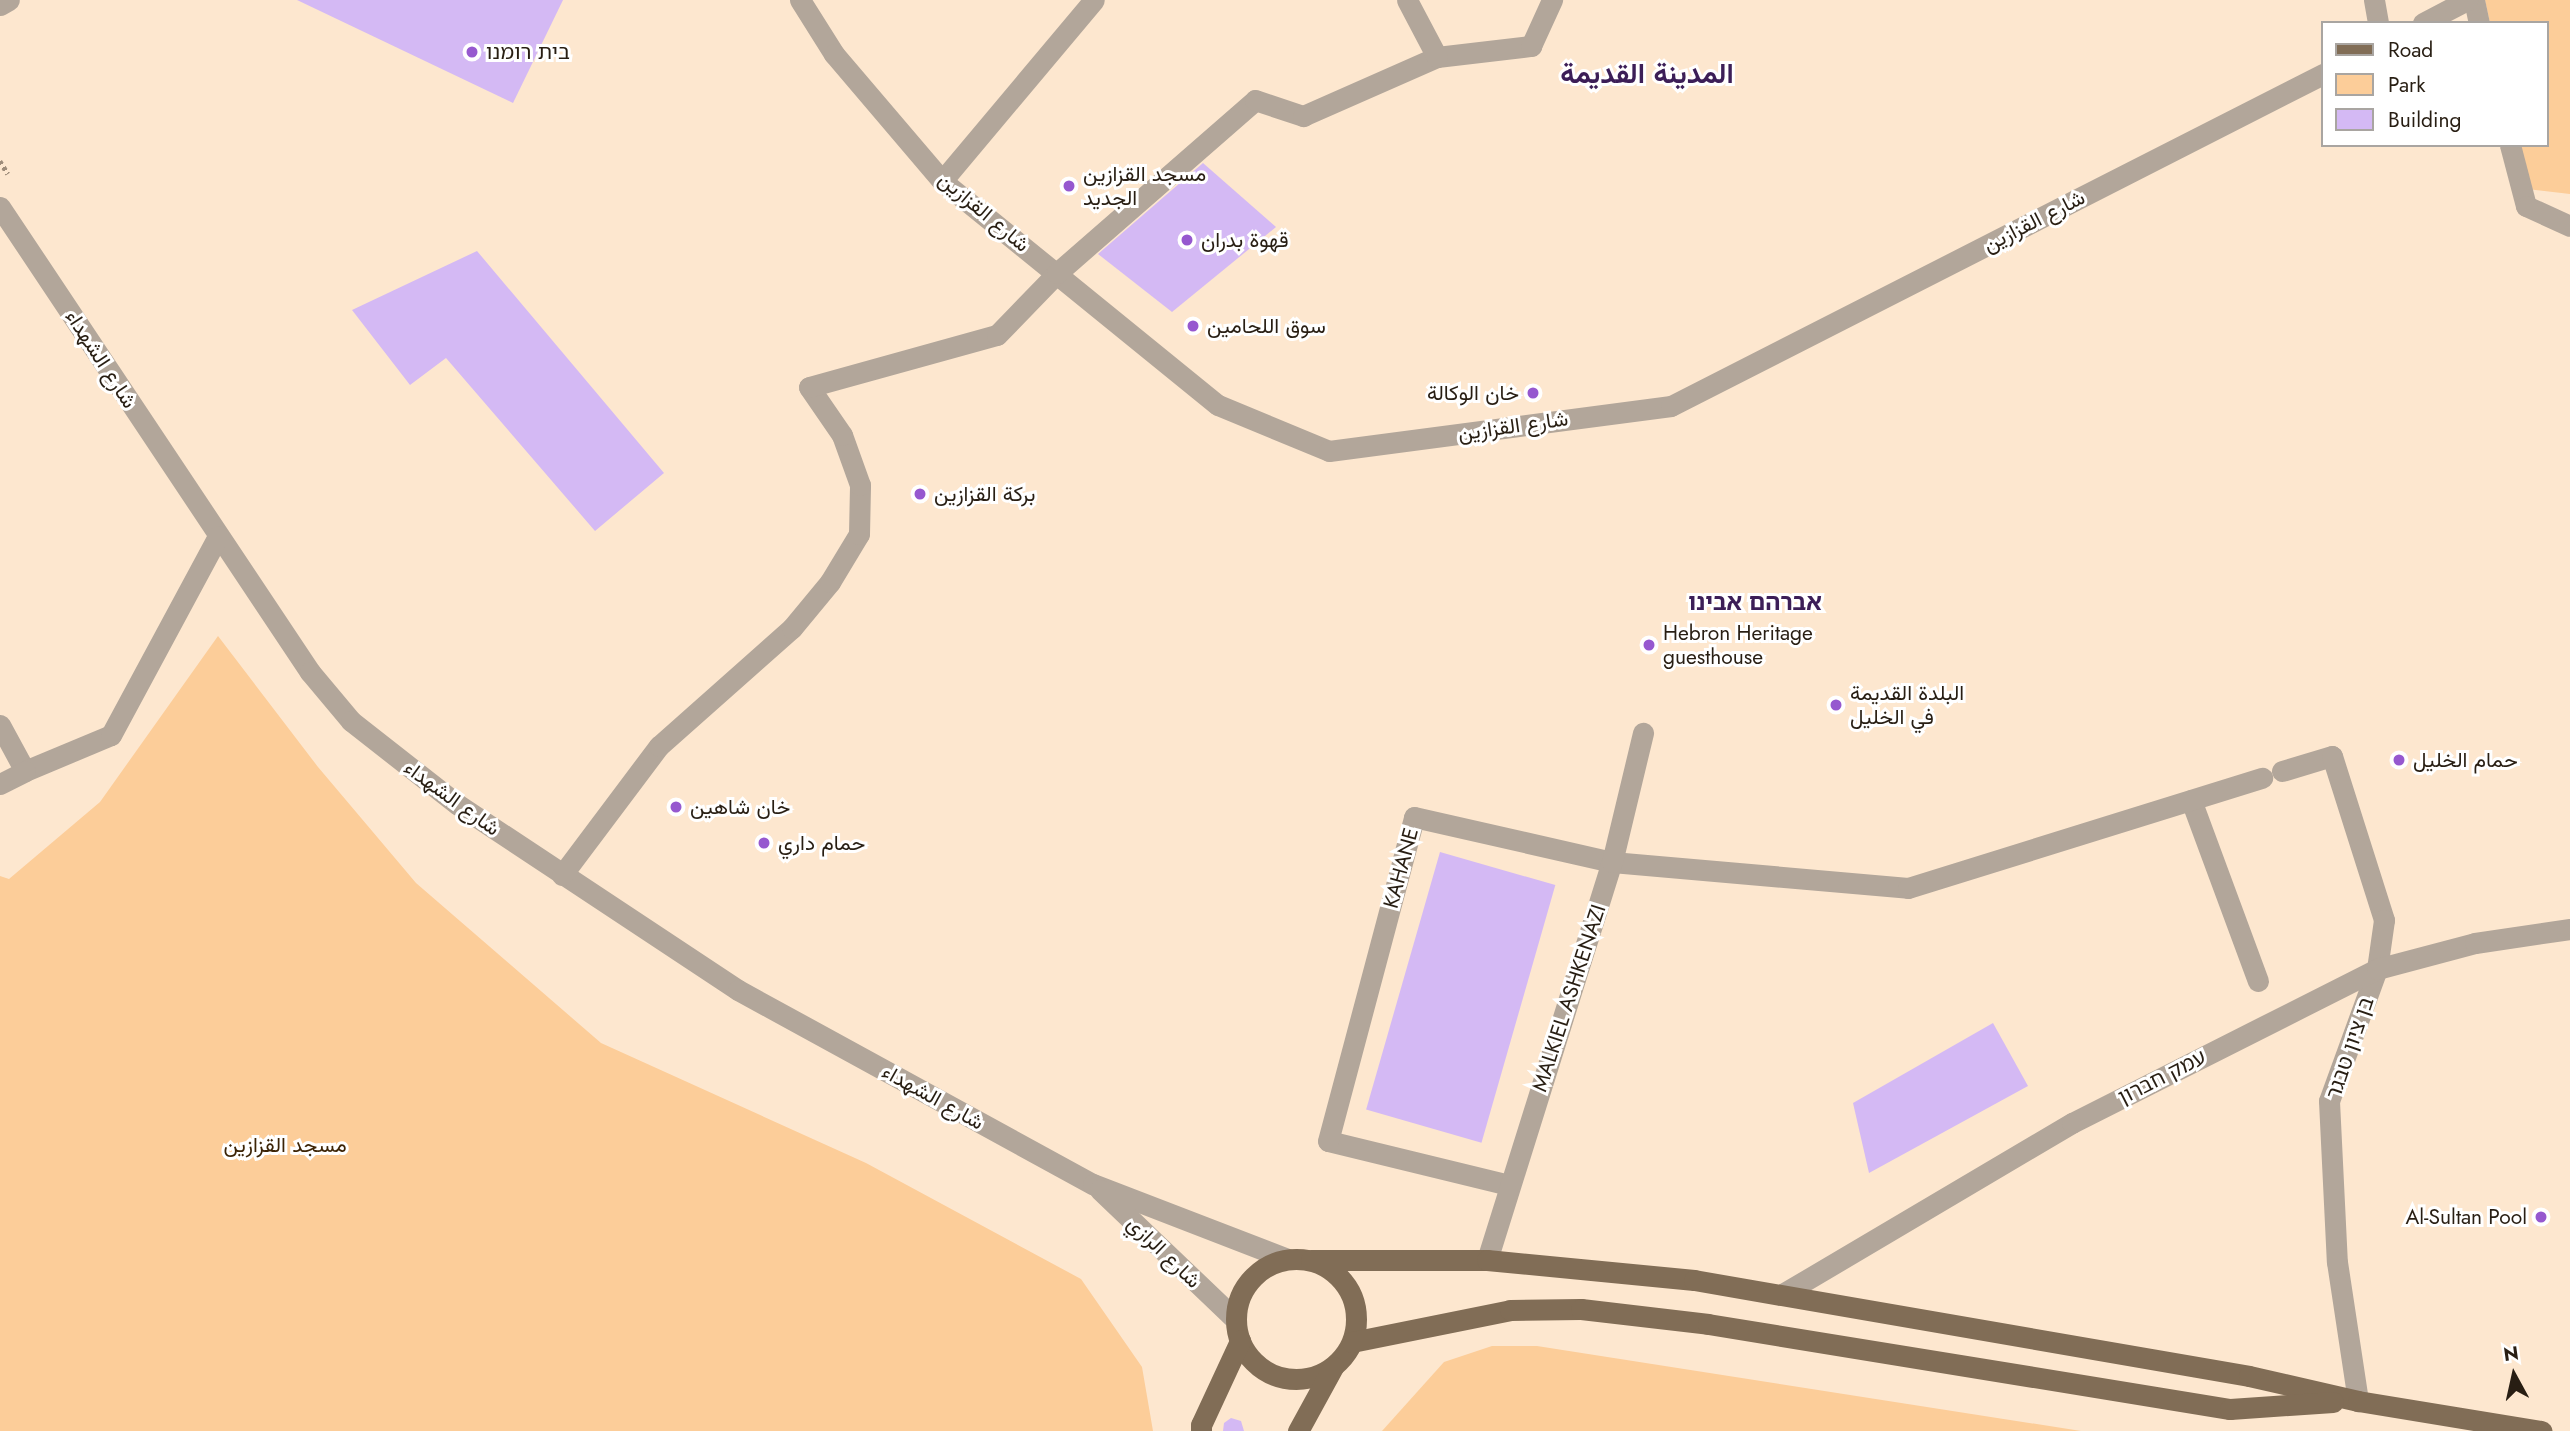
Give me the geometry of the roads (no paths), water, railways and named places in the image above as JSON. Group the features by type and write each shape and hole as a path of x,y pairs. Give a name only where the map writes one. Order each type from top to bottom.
{"main road":[{"path":"1311,1260 1329,1268 1343,1281 1353,1298 1357,1317 1352,1342 1346,1354 1333,1367 1317,1376 1298,1379 1280,1377 1250,1357 1240,1341 1236,1320 1238,1303 1251,1280 1271,1264 1287,1259 1487,1260 1694,1280 2249,1376 2358,1401 2542,1431"},
{"path":"1352,1342 1510,1310 1581,1308 1708,1324 2230,1409 2358,1401"},
{"path":"1201,1431 1201,1425 1240,1341"},
{"path":"1297,1431 1333,1367"}],"street":[{"path":"0,5 9,0"},
{"name":"شارع القزازين","path":"800,0 834,54 942,181 1217,405 1329,451 1671,406 2322,75"},
{"path":"942,181 1094,0"},
{"path":"1407,0 1437,57"},
{"path":"562,875 659,746 792,628 830,582 859,534 860,485 842,435 809,387 997,335 1057,273 1255,100 1303,117 1437,57 1531,46 1552,0"},
{"path":"2374,0 2378,21"},
{"path":"2427,21 2467,0"},
{"path":"2474,0 2479,21"},
{"path":"2511,147 2526,206 2570,226"},
{"name":"شارع الشهداء","path":"0,207 310,672 351,721 457,804 738,990 1093,1184"},
{"path":"0,785 25,771 111,735 218,536"},
{"path":"0,725 25,771"},
{"name":"MALKIEL ASHKENAZI","path":"1487,1260 1612,862 1643,733"},
{"name":"בן ציון טבגר","path":"1908,888 2332,756 2384,920 2377,969 2329,1101 2337,1262 2358,1401"},
{"path":"2190,800 2258,981"},
{"name":"KAHANE","path":"1509,1185 1328,1141 1414,817 1612,862 1908,888"},
{"name":"עמק חברון","path":"1781,1295 2072,1123 2377,969 2474,943 2570,929"},
{"path":"1093,1184 1287,1259"},
{"name":"شارع الرازي","path":"1093,1184 1236,1320"}],"place":[{"name":"בית רומנו","path":"472,52"},
{"name":"مسجد القزازين الجديد","path":"1069,186"},
{"name":"قهوة بدران","path":"1187,240"},
{"name":"سوق اللحامين","path":"1193,326"},
{"name":"خان الوكالة","path":"1533,393"},
{"name":"بركة القزازين","path":"920,494"},
{"name":"Hebron Heritage guesthouse","path":"1649,645"},
{"name":"البلدة القديمة في الخليل","path":"1836,705"},
{"name":"حمام الخليل","path":"2399,760"},
{"name":"خان شاهين","path":"676,807"},
{"name":"حمام داري","path":"764,843"},
{"name":"Al-Sultan Pool","path":"2541,1217"}],"district":[{"name":"المدينة القديمة","path":"1647,74"},
{"name":"אברהם אבינו","path":"1755,602"}],"park label":[{"name":"مسجد القزازين","path":"285,1145"}]}
